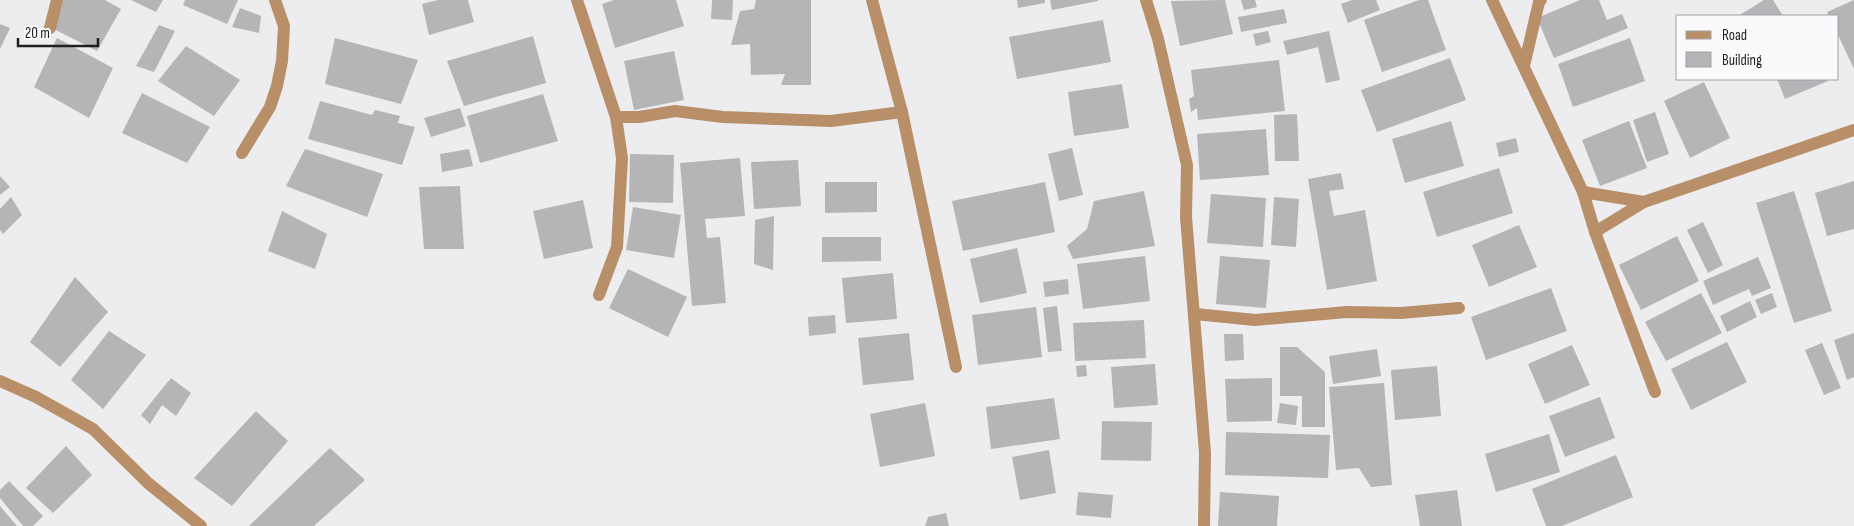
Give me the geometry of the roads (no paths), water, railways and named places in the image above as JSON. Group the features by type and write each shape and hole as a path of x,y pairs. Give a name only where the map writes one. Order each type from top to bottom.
{"street":[{"path":"50,28 57,0"},
{"path":"242,153 270,106 277,86 282,61 284,26 275,0"},
{"path":"577,0 616,117 622,158 617,247 599,295"},
{"path":"872,0 902,112 956,367"},
{"path":"1146,0 1158,39 1187,165 1186,217 1205,453 1204,526"},
{"path":"1492,0 1583,192 1595,232 1655,392"},
{"path":"1524,66 1539,2 1542,0"},
{"path":"616,117 639,118 675,111 723,117 831,121 902,112"},
{"path":"1595,232 1644,202 1854,130"},
{"path":"1583,192 1644,202"},
{"path":"1195,314 1255,320 1347,312 1401,313 1459,308"},
{"path":"0,381 36,396 93,429 148,484 201,526"}]}
